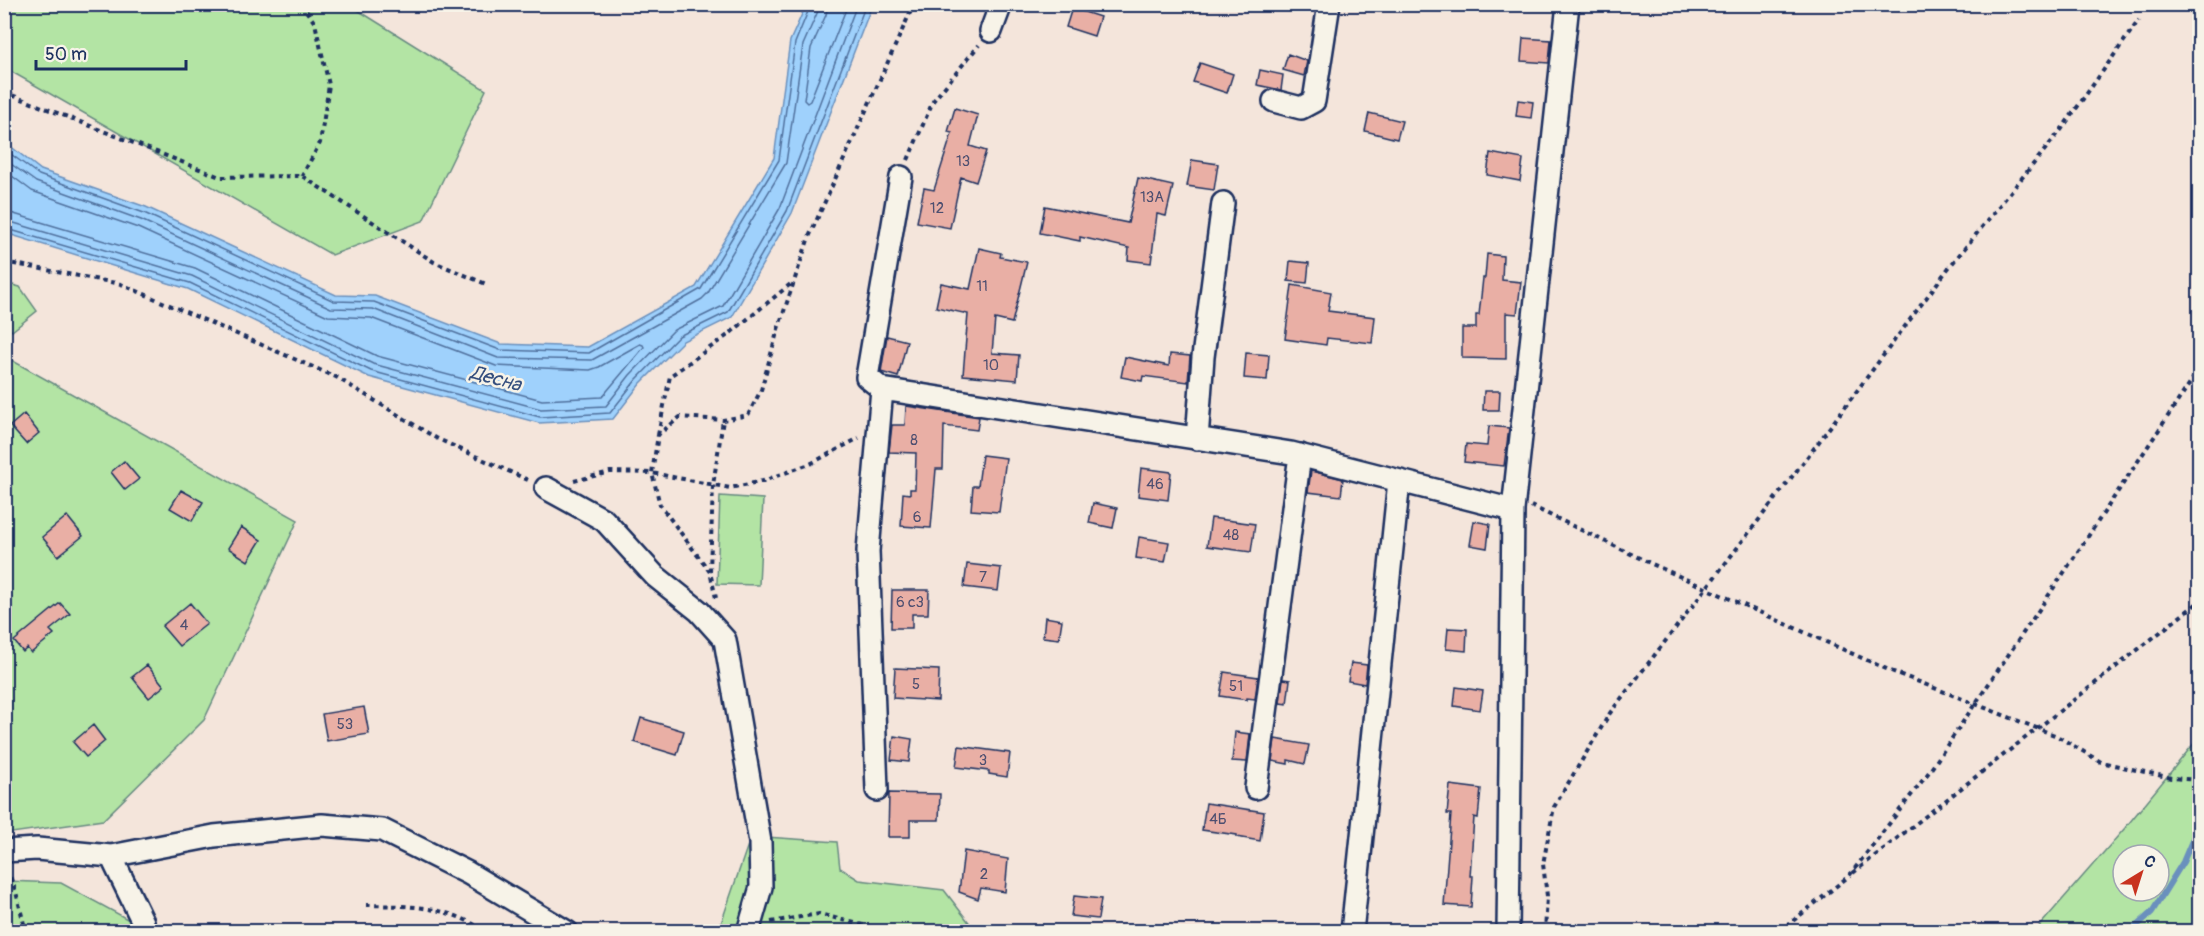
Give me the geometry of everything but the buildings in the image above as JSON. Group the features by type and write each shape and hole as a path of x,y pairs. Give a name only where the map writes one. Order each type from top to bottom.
{"street":[{"path":"991,31 1001,4"},
{"path":"1274,101 1301,108 1314,101 1329,4"},
{"path":"1508,932 1513,510 1568,4"},
{"path":"901,177 867,377 882,389 1300,455 1513,510"},
{"path":"1197,439 1203,357 1223,203"},
{"path":"877,790 868,551 882,389"},
{"path":"1256,788 1300,455"},
{"path":"1352,932 1399,481"},
{"path":"546,488 604,520 655,576 699,611 725,640 760,842 761,887 749,928"},
{"path":"4,851 37,849 111,856 214,836 322,825 382,830 468,873 567,932"},
{"path":"111,856 143,922 144,932"}],"path":[{"path":"301,4 315,23 329,85 320,143 302,176"},
{"path":"658,435 680,417 723,420 748,415 757,398 809,237 914,5 920,4"},
{"path":"1545,932 1547,896 1543,864 1554,807 1610,713 1947,270 2061,130 2139,20"},
{"path":"901,177 933,101 991,31"},
{"path":"4,92 220,177 302,176 434,262 486,284"},
{"path":"4,262 122,284 336,377 435,438 546,488 610,472 652,473 730,488 764,481 812,463 879,428"},
{"path":"710,572 660,505 652,473 670,376 794,282"},
{"path":"1849,876 1929,772 2057,584 2199,368"},
{"path":"717,606 710,572 713,485 723,420"},
{"path":"1516,489 1529,505 1652,564 1891,671 2057,736 2101,762 2171,778 2199,780"},
{"path":"1779,932 2199,601"},
{"path":"4,863 16,892 26,932"},
{"path":"366,905 418,906 468,919 485,932"},
{"path":"749,928 819,914 890,932"}],"green space":[{"path":"348,4 486,90 423,221 332,255 5,68 5,5"},
{"path":"5,283 20,287 37,311 12,331 5,325"},
{"path":"4,356 298,520 204,720 103,820 5,834"},
{"path":"720,496 763,499 759,585 717,584"},
{"path":"2199,740 2199,931 2035,931 2111,844 2111,903 2171,903 2171,843 2112,843"},
{"path":"751,836 837,842 840,868 859,880 944,890 971,925 1004,931 718,932"},
{"path":"5,881 61,883 131,921 134,931 5,932"}],"water":[{"name":"Десна","path":"806,5 872,5 792,213 732,317 683,341 640,384 613,419 539,423 369,377 188,289 5,233 5,142 41,170 146,207 336,295 375,296 501,344 588,347 696,287 774,158 790,41"}],"waterway":[{"path":"2130,932 2152,912 2183,862 2200,822"}]}
